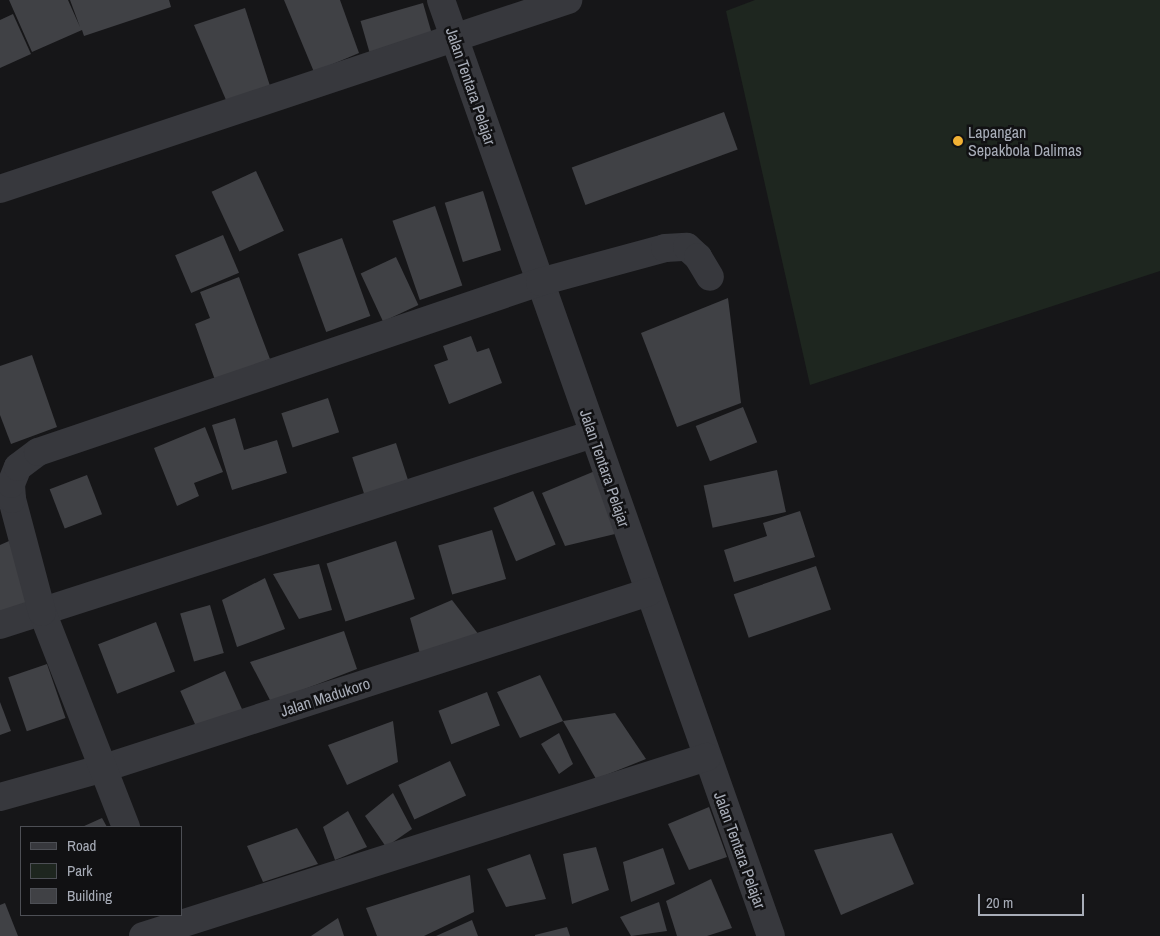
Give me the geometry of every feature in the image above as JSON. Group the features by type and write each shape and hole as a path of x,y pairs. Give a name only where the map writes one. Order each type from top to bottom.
{"street":[{"name":"Jalan Tentara Pelajar","path":"441,0 707,758 764,934"},
{"path":"0,189 455,40 568,0"},
{"path":"126,826 42,612 12,499 11,484 18,466 38,452 540,282 665,248 687,247 698,257 710,277"},
{"path":"0,625 593,434"},
{"name":"Jalan Madukoro","path":"0,797 104,768 649,592"},
{"path":"158,929 707,758"}],"green space":[{"name":"Lapangan Sepakbola Dalimas","path":"755,0 1160,0 1160,271 810,385 726,11"}],"building":[{"path":"9,0 68,0 80,27 70,0 169,0 171,7 84,36 82,30 32,52"},
{"path":"284,0 340,0 359,53 314,72"},
{"path":"423,3 433,39 371,56 361,21"},
{"path":"245,8 270,86 226,100 194,25"},
{"path":"13,14 31,54 0,68 0,20"},
{"path":"724,112 738,150 585,205 572,167"},
{"path":"256,171 284,231 239,252 212,192"},
{"path":"483,191 501,250 463,262 445,203"},
{"path":"435,206 462,285 420,300 392,221"},
{"path":"223,235 239,273 191,293 175,255"},
{"path":"342,238 370,316 326,332 298,254"},
{"path":"396,257 418,305 383,322 361,273"},
{"path":"239,277 270,359 215,380 195,324 210,318 200,292"},
{"path":"728,298 741,403 677,427 641,333"},
{"path":"471,336 477,352 489,348 502,383 449,404 434,365 448,360 443,346"},
{"path":"32,355 57,427 11,444 0,415 0,366"},
{"path":"328,398 339,432 293,447 281,413"},
{"path":"743,407 757,442 710,461 696,426"},
{"path":"235,418 244,450 277,440 287,473 232,490 212,425"},
{"path":"205,427 223,472 194,483 199,496 177,506 154,448"},
{"path":"396,443 409,483 365,497 352,457"},
{"path":"777,470 786,512 713,528 704,486"},
{"path":"595,471 615,534 565,546 542,493"},
{"path":"87,475 102,514 65,529 50,489"},
{"path":"533,491 556,544 516,561 493,508"},
{"path":"800,511 815,557 734,582 724,550 767,536 763,523"},
{"path":"492,530 506,579 452,594 438,545"},
{"path":"9,541 33,604 0,617 0,545"},
{"path":"396,541 415,599 345,622 327,564"},
{"path":"319,564 332,610 299,619 273,574"},
{"path":"816,566 831,609 749,638 734,594"},
{"path":"265,578 285,629 237,647 222,600"},
{"path":"452,600 479,635 420,654 410,618"},
{"path":"210,605 224,653 194,662 180,614"},
{"path":"156,622 175,671 117,694 98,644"},
{"path":"344,631 357,669 271,702 250,662"},
{"path":"47,664 66,718 27,731 8,677"},
{"path":"225,671 242,710 198,730 180,691"},
{"path":"540,675 563,721 520,738 497,692"},
{"path":"487,692 500,726 451,744 438,711"},
{"path":"0,702 11,731 0,735"},
{"path":"615,713 646,759 596,779 563,721"},
{"path":"393,721 398,762 347,785 328,745"},
{"path":"559,733 573,764 559,774 541,744"},
{"path":"450,761 466,795 414,820 398,785"},
{"path":"393,793 412,829 386,847 365,816"},
{"path":"709,807 727,857 689,870 668,824"},
{"path":"348,811 367,847 335,860 323,827"},
{"path":"102,818 106,826 84,826"},
{"path":"297,828 318,864 263,882 247,846"},
{"path":"892,833 914,884 841,915 814,850"},
{"path":"596,847 609,890 572,904 563,854"},
{"path":"663,848 675,884 631,902 623,862"},
{"path":"530,854 546,899 506,907 487,869"},
{"path":"470,875 474,912 424,936 377,936 366,908"},
{"path":"711,879 732,928 707,936 677,936 666,901"},
{"path":"659,902 667,931 631,936 620,917"},
{"path":"5,903 18,936 0,936 0,905"},
{"path":"338,918 344,936 311,936"},
{"path":"472,920 478,936 436,936"},
{"path":"567,927 570,936 535,936 535,935"}],"place":[{"name":"Lapangan Sepakbola Dalimas","path":"958,141"}]}
